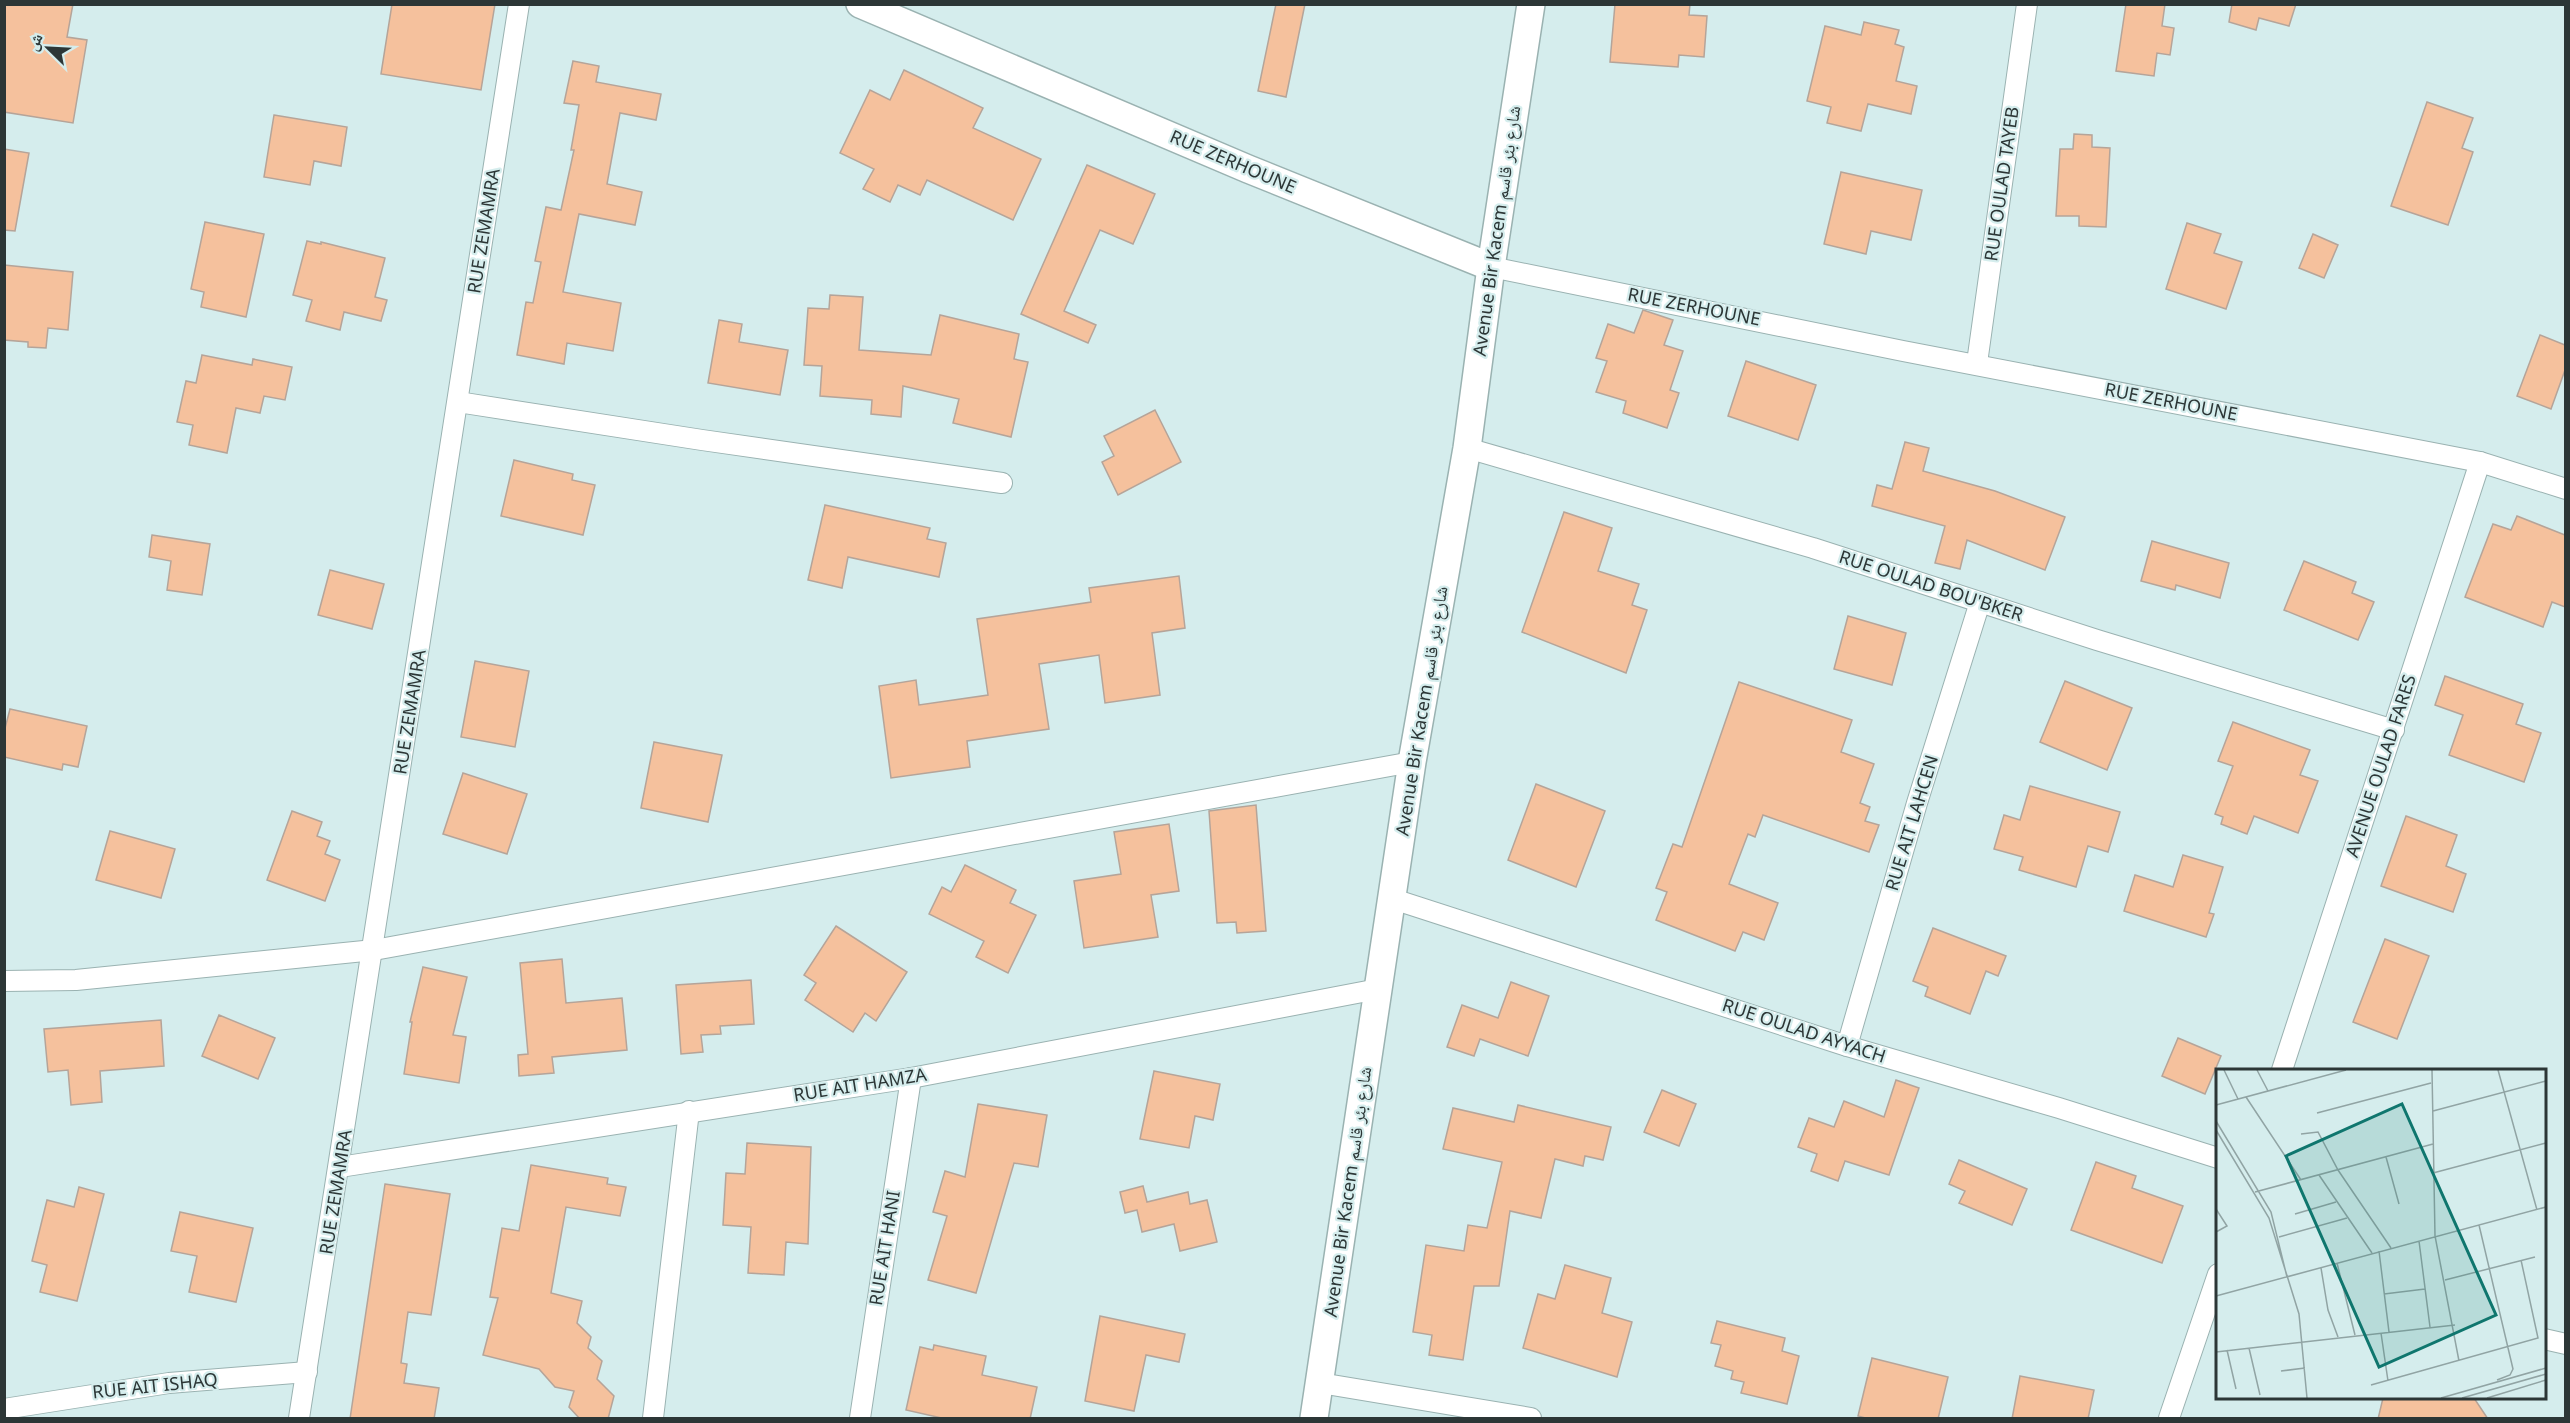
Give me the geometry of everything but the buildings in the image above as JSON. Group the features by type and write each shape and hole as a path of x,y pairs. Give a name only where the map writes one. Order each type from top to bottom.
{"street":[{"name":"RUE ZEMAMRA","path":"299,1419 374,950 519,4"},
{"name":"RUE ZERHOUNE","path":"860,4 1248,169 1491,267 1903,351 1977,363 2480,462 2565,489"},
{"name":"Avenue Bir Kacem شارع بئر قاسم","path":"1314,1419 1412,762 1467,448 1491,267 1532,4"},
{"name":"RUE OULAD TAYEB","path":"1977,363 2027,4"},
{"path":"458,402 1002,483"},
{"name":"RUE OULAD BOU'BKER","path":"1467,448 1672,505 2097,640 2394,730"},
{"name":"AVENUE OULAD FARES","path":"2283,1069 2480,462"},
{"name":"RUE AIT LAHCEN","path":"1847,1046 1917,803 1980,602"},
{"path":"4,981 76,980 374,950 1412,762"},
{"name":"RUE OULAD AYYACH","path":"1393,899 1847,1046 2059,1108 2216,1158"},
{"name":"RUE AIT HAMZA","path":"340,1167 911,1078 1378,988"},
{"name":"RUE AIT HANI","path":"860,1419 911,1078"},
{"path":"653,1419 689,1111"},
{"path":"2169,1419 2216,1277"},
{"path":"2546,1339 2565,1344"},
{"name":"RUE AIT ISHAQ","path":"4,1408 169,1383 306,1372"},
{"path":"1320,1383 1531,1419"}]}
